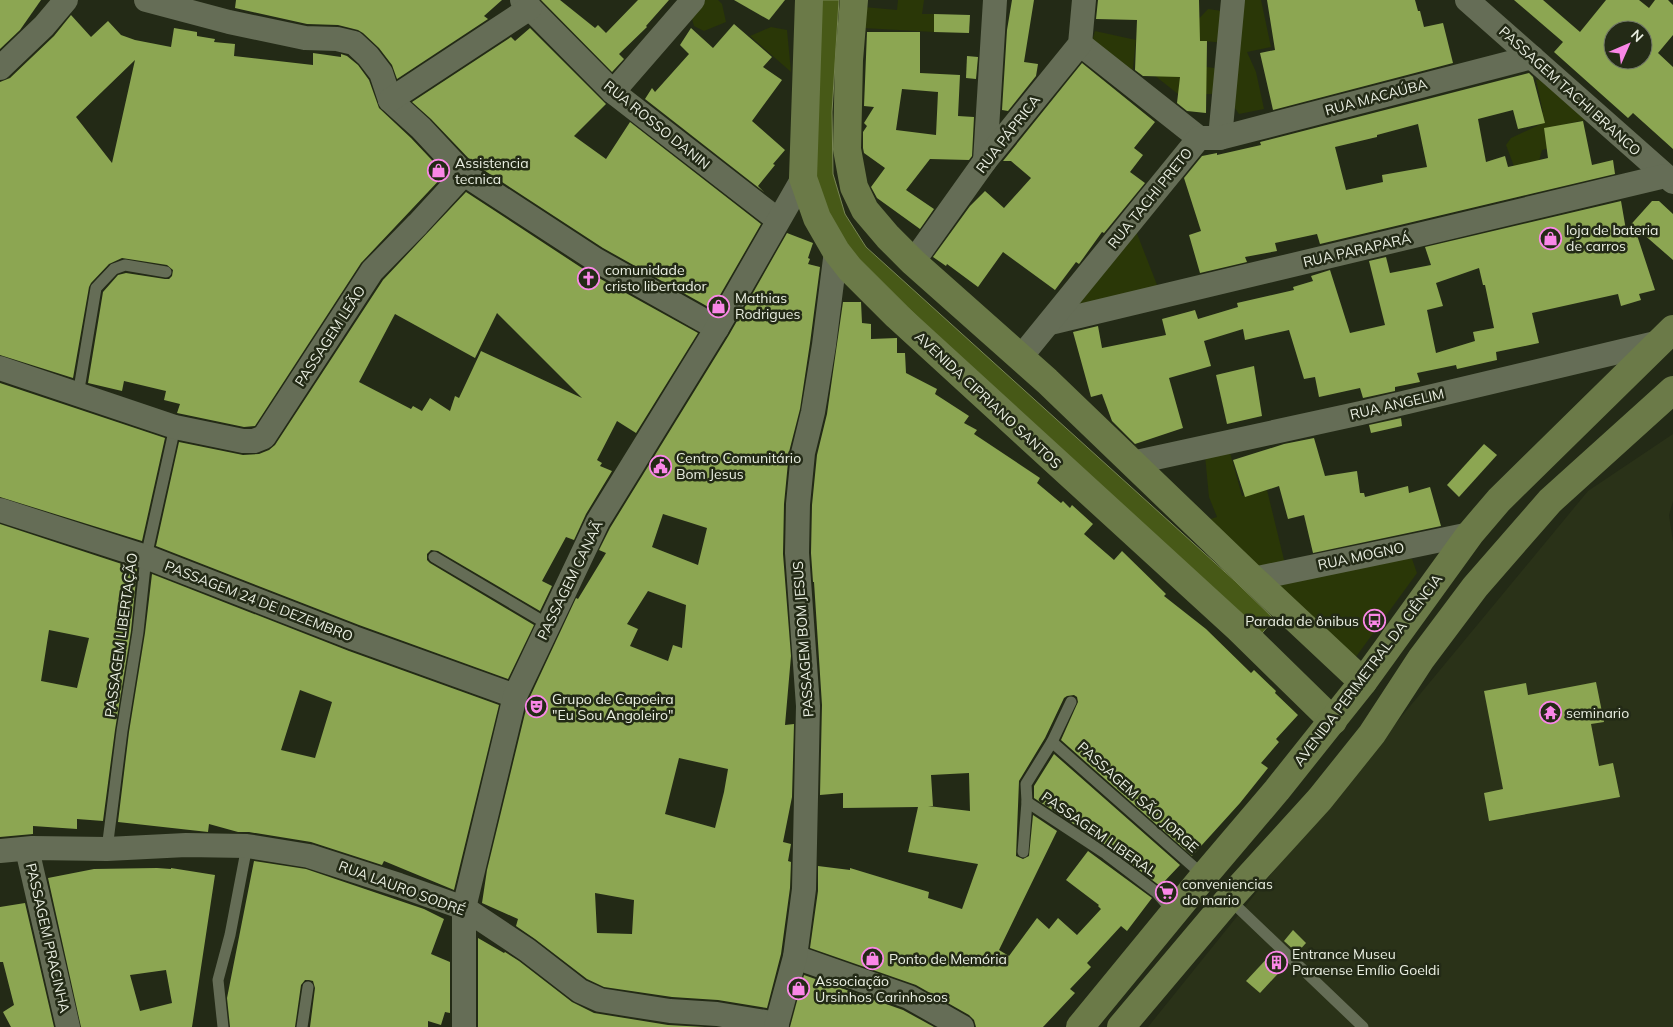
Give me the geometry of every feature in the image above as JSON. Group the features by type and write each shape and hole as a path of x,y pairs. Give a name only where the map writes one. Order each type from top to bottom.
{"street":[{"path":"0,68 44,26 66,0"},
{"path":"146,0 229,22 305,38 337,39 354,43 382,73 390,100 421,128 464,174 596,260 717,328"},
{"path":"613,92 693,0"},
{"name":"AVENIDA CIPRIANO SANTOS","path":"809,0 802,178 817,218 836,251 850,269 897,316 1239,629 1333,720"},
{"path":"854,0 849,60 847,149 854,187 865,210 913,262 1047,381 1363,682"},
{"path":"985,161 995,0"},
{"path":"1084,0 1080,44 1209,138 1233,0"},
{"name":"PASSAGEM TACHI BRANCO","path":"1467,0 1669,179"},
{"path":"390,100 526,4"},
{"name":"RUA ROSSO DANIN","path":"526,4 613,92 778,220"},
{"name":"RUA PÁPRICA","path":"913,262 985,161 1080,44"},
{"name":"RUA MACAÚBA","path":"1209,138 1532,57"},
{"name":"RUA TACHI PRETO","path":"1020,358 1209,138"},
{"name":"PASSAGEM LEÃO","path":"0,368 175,427 243,441 254,441 264,437 372,271 464,174"},
{"name":"PASSAGEM CANAÃ","path":"464,1027 464,908 516,696 598,521 717,328 802,178"},
{"name":"RUA PARAPARÁ","path":"1050,323 1669,179"},
{"name":"PASSAGEM BOM JESUS","path":"777,1025 795,958 804,889 808,706 797,553 798,504 803,453 824,345 836,251"},
{"name":"AVENIDA PERIMETRAL DA CIÊNCIA","path":"1080,1027 1333,720 1363,682 1470,534 1513,486 1667,336"},
{"name":"RUA ANGELIM","path":"1132,463 1361,413 1667,336"},
{"path":"1121,1027 1229,899 1320,798 1372,734 1422,659 1475,586 1550,500 1673,390"},
{"name":"PASSAGEM 24 DE DEZEMBRO","path":"0,510 146,557 354,638 516,696"},
{"name":"RUA MOGNO","path":"1253,579 1470,534"},
{"name":"RUA LAURO SODRÉ","path":"0,851 186,845 247,846 309,856 464,908 527,950 580,991 600,1000 670,1010 717,1014 777,1025"},
{"name":"PASSAGEM PRACINHA","path":"28,849 68,1027"},
{"path":"795,958 909,997 962,1027"}],"lane":[{"path":"78,395 96,288 114,269 125,265 166,272"},
{"name":"PASSAGEM LIBERTAÇÃO","path":"107,849 122,731 138,632 146,557 175,427"},
{"path":"434,557 549,625"},
{"path":"1023,852 1027,802 1026,784 1052,742 1072,702"},
{"name":"PASSAGEM SÃO JORGE","path":"1052,742 1204,876"},
{"name":"PASSAGEM LIBERAL","path":"1027,802 1114,859 1156,892 1174,913"},
{"path":"223,1027 218,980 230,934 247,846"},
{"path":"1229,899 1363,1027"},
{"path":"302,1027 308,987"}],"shaded area":[{"path":"702,0 718,0 722,4 726,22 704,31 694,26 691,15"},
{"path":"816,0 839,0 832,112 833,174 845,214 866,247 1235,581 1274,619 1258,638 999,398 831,231 812,168"},
{"path":"898,0 924,0 922,14 934,14 934,32 863,28 864,7 897,10"},
{"path":"1242,0 1261,0 1271,47 1247,52 1256,72 1264,109 1239,114 1230,101"},
{"path":"1208,9 1229,12 1226,43 1203,41 1190,47 1195,23"},
{"path":"771,27 787,30 791,72 750,36"},
{"path":"1095,31 1136,40 1132,76 1091,45"},
{"path":"1200,66 1221,69 1217,94 1178,94 1154,75"},
{"path":"1548,78 1576,103 1585,120 1562,125 1562,145 1542,150 1539,161 1514,166 1506,145 1511,138 1541,124 1536,115 1543,112 1536,80"},
{"path":"1134,226 1159,290 1060,316"},
{"path":"1673,434 1673,501 1669,515 1673,542 1673,1027 1148,1027 1268,878 1588,491"},
{"path":"1229,449 1242,496 1267,490 1285,564 1252,574 1201,522 1217,517 1209,497 1205,455"},
{"path":"1387,555 1412,559 1417,573 1350,665 1281,599 1276,579"}],"building":[{"path":"0,0 41,0 20,30 0,49"},
{"path":"236,0 502,0 484,16 488,19 397,79 392,65 379,48 358,30 338,25 307,24 235,8"},
{"path":"541,0 560,0 595,28 598,25 606,33 638,0 669,0 647,27 619,54 624,59 612,72"},
{"path":"734,0 785,0 769,20"},
{"path":"1012,0 1034,0 1024,62 1038,64 1036,76 1008,111 1002,110 1007,30"},
{"path":"1098,0 1199,0 1200,41 1207,41 1206,113 1187,111 1177,103 1180,77 1143,76 1135,70 1137,20 1096,19"},
{"path":"1267,0 1415,0 1424,27 1443,23 1453,63 1273,110 1260,53 1275,50"},
{"path":"1514,0 1543,0 1580,32 1606,0 1639,0 1649,8 1655,0 1668,0 1673,5 1673,35 1658,53 1673,67 1673,149 1633,113 1628,118 1554,52 1563,42"},
{"path":"934,14 970,15 969,33 934,32"},
{"path":"71,15 91,37 108,21 121,35 135,40 171,47 174,28 197,32 197,36 215,39 214,42 235,44 234,56 313,65 313,53 341,57 341,54 347,56 358,65 369,80 379,108 445,174 361,263 255,426 244,427 177,413 180,404 164,400 166,391 124,381 122,391 88,383 103,292 118,275 126,273 169,279 172,276 173,270 167,265 122,258 109,264 91,283 73,378 0,355 0,82 10,78 54,36","holes":["135,60 112,163 76,117"]},
{"path":"734,24 772,57 763,67 782,80 752,121 785,150 758,186 764,192 645,99 652,88 655,92 689,54 680,45 691,28 713,48"},
{"path":"530,28 606,104 574,136 606,159 630,122 761,224 712,309 603,248 473,163 412,102 511,37 515,41"},
{"path":"867,32 920,32 920,73 960,75 958,116 974,117 972,156 969,160 930,159 906,190 934,209 920,229 877,198 871,187 885,168 864,153 863,132 867,126 864,123 874,107 864,106","holes":["902,89 938,92 936,135 896,130"]},
{"path":"967,56 978,57 976,79 966,78"},
{"path":"1082,63 1155,122 1134,148 1143,155 1130,172 1145,183 1104,233 1102,232 1079,264 1076,262 1055,290 1003,252 978,287 947,264 946,266 933,257 970,206 985,191 1004,208 1031,178 1011,161 1003,161"},
{"path":"1529,73 1533,77 1545,123 1518,129 1513,110 1478,119 1486,162 1505,156 1508,167 1548,158 1544,128 1583,121 1592,165 1613,160 1615,174 1320,244 1317,234 1275,243 1277,251 1245,257 1247,262 1200,273 1189,235 1201,231 1184,178 1202,156 1217,153 1217,155 1261,145 1260,142","holes":["1418,124 1427,167 1382,175 1383,182 1346,190 1335,147 1377,137 1377,135"]},
{"path":"466,192 588,272 698,333 636,433 617,421 597,460 602,463 600,466 612,471 586,514 574,540 566,537 542,581 552,586 540,611 438,551 431,550 427,554 427,560 430,563 534,625 508,679 359,625 156,546 179,442 243,455 259,454 269,450 275,445 383,280","holes":["497,313 582,398 481,351 459,398 455,396 450,411 430,398 422,411 413,406 411,409 359,382 395,314 475,358"]},
{"path":"1621,201 1626,230 1652,201 1659,201 1673,214 1673,260 1634,226 1655,290 1639,294 1641,300 1621,306 1618,294 1532,313 1539,343 1496,352 1497,360 1457,369 1456,365 1417,373 1420,382 1395,387 1395,391 1363,398 1360,388 1319,397 1315,377 1304,379 1289,330 1245,340 1243,329 1204,341 1211,366 1169,378 1183,428 1135,444 1112,421 1102,394 1091,397 1073,332 1098,326 1102,348 1166,335 1162,319 1195,310 1198,319 1238,307 1237,303 1294,290 1293,287 1313,281 1311,276 1330,270 1350,333 1385,325 1369,261 1386,257 1390,273 1431,265 1425,247","holes":["1479,268 1483,285 1485,285 1494,328 1473,332 1475,341 1436,353 1427,310 1443,306 1436,283"]},
{"path":"787,233 813,243 808,264 820,267 800,409 789,452 784,504 783,554 791,656 785,725 794,724 792,797 783,842 791,844 788,861 791,862 790,888 781,954 767,1008 718,1000 672,997 604,987 587,979 516,926 518,919 482,903 487,870 528,701 576,598 578,599 606,553 599,550 610,528 729,335","holes":["663,514 707,528 698,565 652,547","648,591 686,605 682,648 673,645 668,661 630,646 638,629 627,624","679,758 728,769 715,828 665,814","595,893 634,900 632,934 597,933"]},
{"path":"843,302 861,302 862,323 871,324 871,339 897,338 897,353 905,353 906,373 937,389 935,394 969,416 964,423 977,430 974,434 1040,478 1037,483 1061,503 1063,501 1070,508 1072,505 1093,524 1084,534 1114,560 1122,551 1166,594 1164,596 1206,629 1251,673 1254,670 1298,715 1276,739 1279,742 1261,763 1268,768 1240,803 1192,856 1061,740 1078,702 1077,697 1074,695 1064,698 1045,738 1019,781 1016,856 1023,859 1029,856 1033,815 1057,831 999,950 1009,956 1037,918 1049,929 1058,918 1077,935 1101,909 1099,905 1066,880 1088,851 1152,898 1127,931 1121,926 1087,963 1091,967 1070,989 1075,993 1043,1027 976,1027 974,1020 969,1015 916,985 810,948 818,891 818,866 850,870 850,868 929,892 928,898 962,909 978,864 908,852 918,807 843,808 843,793 820,795 822,705 811,553 812,505 817,455 827,414","holes":["969,773 970,811 928,806 933,806 931,775"]},
{"path":"1254,366 1262,416 1227,424 1216,375"},
{"path":"0,383 165,438 142,541 0,497"},
{"path":"1401,418 1402,426 1371,433 1369,425"},
{"path":"1314,438 1325,476 1357,471 1360,493 1364,493 1365,497 1408,486 1409,493 1430,487 1441,526 1313,553 1304,515 1288,519 1279,486 1245,497 1233,460 1284,444"},
{"path":"1484,444 1497,455 1459,497 1447,485"},
{"path":"0,524 137,569 131,631 103,821 77,819 77,829 33,826 33,834 0,837","holes":["49,630 89,638 77,688 41,681"]},
{"path":"152,574 349,651 499,705 454,890 384,861 382,865 311,842 238,832 209,824 208,832 118,822 129,732 145,633","holes":["300,690 332,702 315,758 281,750"]},
{"path":"1596,682 1604,722 1591,724 1599,766 1613,763 1620,797 1489,821 1484,793 1503,789 1484,691 1526,683 1528,695"},
{"path":"1054,754 1180,865 1160,886 1110,848 1034,798 1034,786"},
{"path":"254,861 306,869 424,909 444,919 431,954 450,962 450,1013 445,1012 441,1025 428,1021 428,1027 310,1027 315,988 313,981 305,980 301,985 295,1027 230,1027 227,998"},
{"path":"171,868 215,875 192,1027 81,1027 48,878 94,869","holes":["166,970 172,1003 140,1011 130,975"]},
{"path":"25,903 54,1027 11,1027 3,1012 14,1005 3,962 0,962 0,907"},
{"path":"1293,930 1306,943 1297,953 1284,941"},
{"path":"478,938 519,961 572,1002 594,1013 668,1025 705,1027 478,1027"},
{"path":"1273,952 1287,964 1260,993 1246,981"},
{"path":"804,975 903,1010 934,1027 790,1027"}],"place":[{"name":"Assistencia tecnica","path":"439,171"},
{"name":"loja de bateria de carros","path":"1550,238"},
{"name":"comunidade cristo libertador","path":"589,278"},
{"name":"Mathias Rodrigues","path":"719,306"},
{"name":"Centro Comunitário Bom Jesus","path":"660,466"},
{"name":"Parada de ônibus","path":"1375,621"},
{"name":"Grupo de Capoeira \"Eu Sou Angoleiro\"","path":"536,707"},
{"name":"seminario","path":"1550,713"},
{"name":"conveniencias do mario","path":"1166,892"},
{"name":"Ponto de Memória","path":"873,959"},
{"name":"Entrance Museu Paraense Emílio Goeldi","path":"1276,962"},
{"name":"Associação Ursinhos Carinhosos","path":"799,989"}]}
